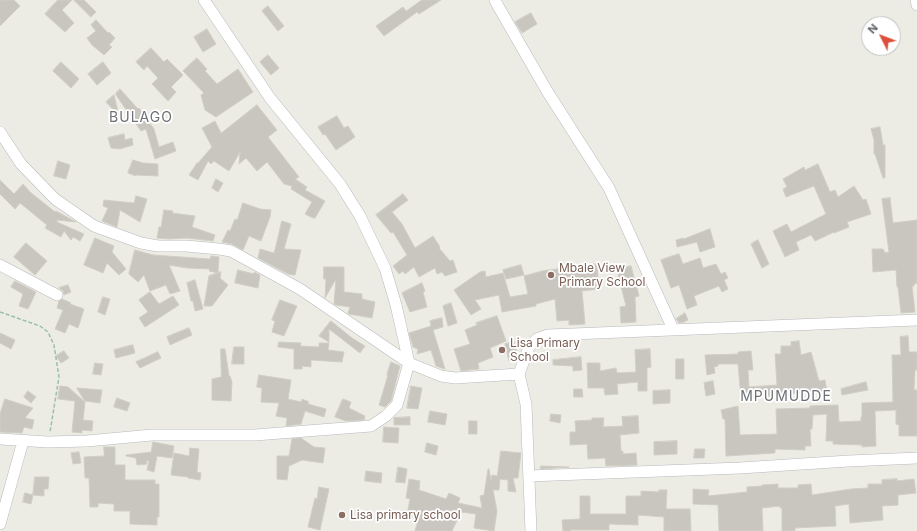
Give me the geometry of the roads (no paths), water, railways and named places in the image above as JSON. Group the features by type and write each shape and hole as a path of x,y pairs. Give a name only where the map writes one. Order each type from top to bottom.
{"street":[{"path":"0,439 48,442 87,441 152,435 255,435 371,426 386,416 397,405 409,362 396,305 385,268 360,216 340,184 270,98 204,0"},
{"path":"496,0 547,91 609,188 673,329"},
{"path":"916,0 917,5"},
{"path":"0,132 21,164 55,199 94,226 141,243 158,246 186,246 231,251 300,289 409,362 441,376 455,378 519,374"},
{"path":"0,265 57,295"},
{"path":"531,531 526,404 519,374 529,346 537,339 548,335 917,320"},
{"path":"0,524 23,441"},
{"path":"529,476 740,468 917,458"}],"place":[{"name":"Mbale View Primary School","path":"551,275"},
{"name":"Lisa Primary School","path":"502,350"},
{"name":"Lisa primary school","path":"342,515"}],"district":[{"name":"BULAGO","path":"141,118"},
{"name":"MPUMUDDE","path":"786,397"}]}
